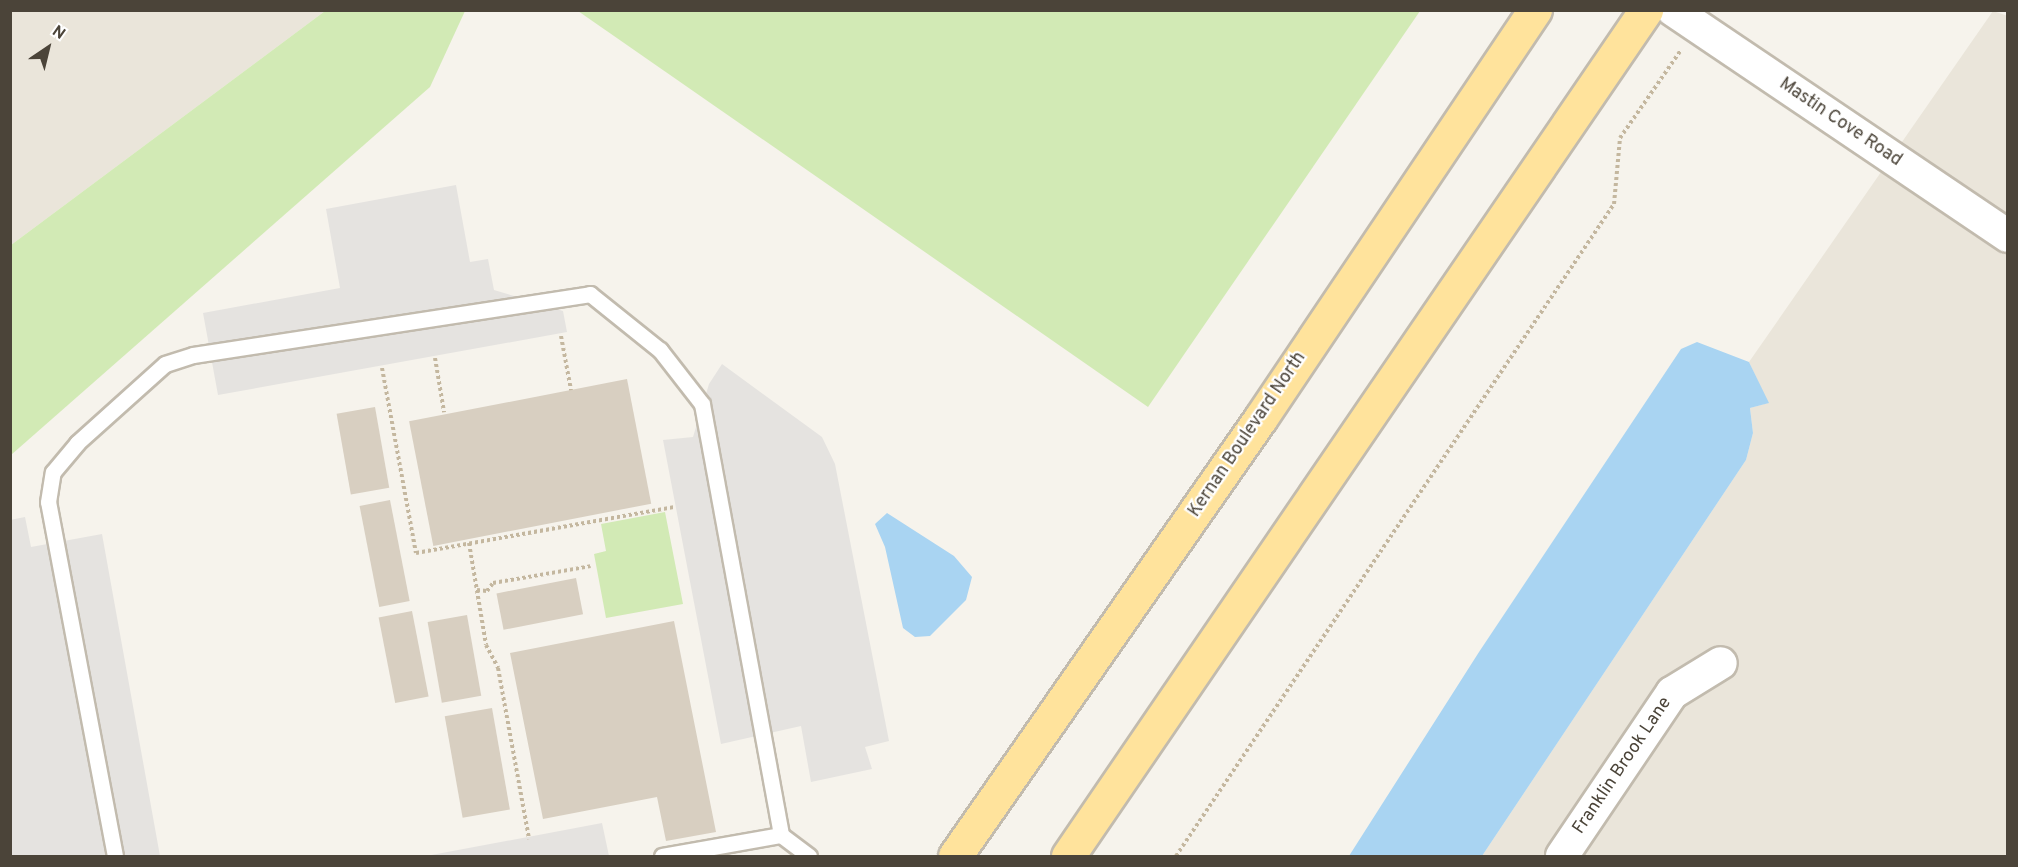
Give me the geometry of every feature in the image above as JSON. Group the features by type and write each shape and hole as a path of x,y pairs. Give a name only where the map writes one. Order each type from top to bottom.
{"main road":[{"name":"Kernan Boulevard North","path":"955,856 1260,419 1535,10"},
{"path":"1068,856 1646,10"}],"street":[{"name":"Mastin Cove Road","path":"1685,19 2007,236"},
{"name":"Franklin Brook Lane","path":"1562,856 1672,693 1721,663"}],"lane":[{"path":"115,856 48,502 52,472 77,443 165,364 193,355 590,294 660,350 702,404 781,836 809,856"},
{"path":"662,856 781,836"}],"path":[{"path":"1176,856 1614,204 1620,138 1685,19"},
{"path":"561,336 571,390"},
{"path":"435,358 444,412"},
{"path":"382,368 416,553 675,507"},
{"path":"469,543 486,645 498,668 529,839"},
{"path":"477,590 487,591 493,583 591,566"}],"shaded area":[{"path":"11,11 325,11 11,245"},
{"path":"1993,11 2008,16 2007,856 1482,856 1746,460 1753,433 1750,408 1768,403 1749,362"},
{"path":"456,185 470,262 488,259 494,290 563,311 567,332 218,395 203,313 340,288 326,209"},
{"path":"722,364 822,437 835,464 889,741 865,747 872,769 811,782 801,726 721,744 663,440 693,437 709,384"},
{"path":"25,517 31,547 102,534 160,856 11,856 10,520"},
{"path":"602,823 609,856 426,856"}],"green space":[{"path":"325,11 465,11 430,87 11,455 11,245"},
{"path":"578,11 1420,11 1148,407"},
{"path":"665,512 683,604 606,618 594,554 606,551 601,524"}],"water":[{"path":"1697,342 1749,362 1769,403 1750,408 1753,433 1746,460 1482,856 1349,856 1479,652 1681,349"},
{"path":"887,513 954,556 972,577 966,600 930,636 915,637 903,628 885,547 875,524"}],"building":[{"path":"627,379 651,504 433,546 409,421"},
{"path":"375,407 389,488 351,495 337,414"},
{"path":"390,500 410,601 379,607 360,506"},
{"path":"576,578 583,614 504,630 496,593"},
{"path":"412,611 429,696 395,703 379,617"},
{"path":"467,615 481,696 442,703 428,622"},
{"path":"674,621 716,832 666,841 657,797 543,819 510,653"},
{"path":"492,708 510,809 463,818 445,716"}]}
